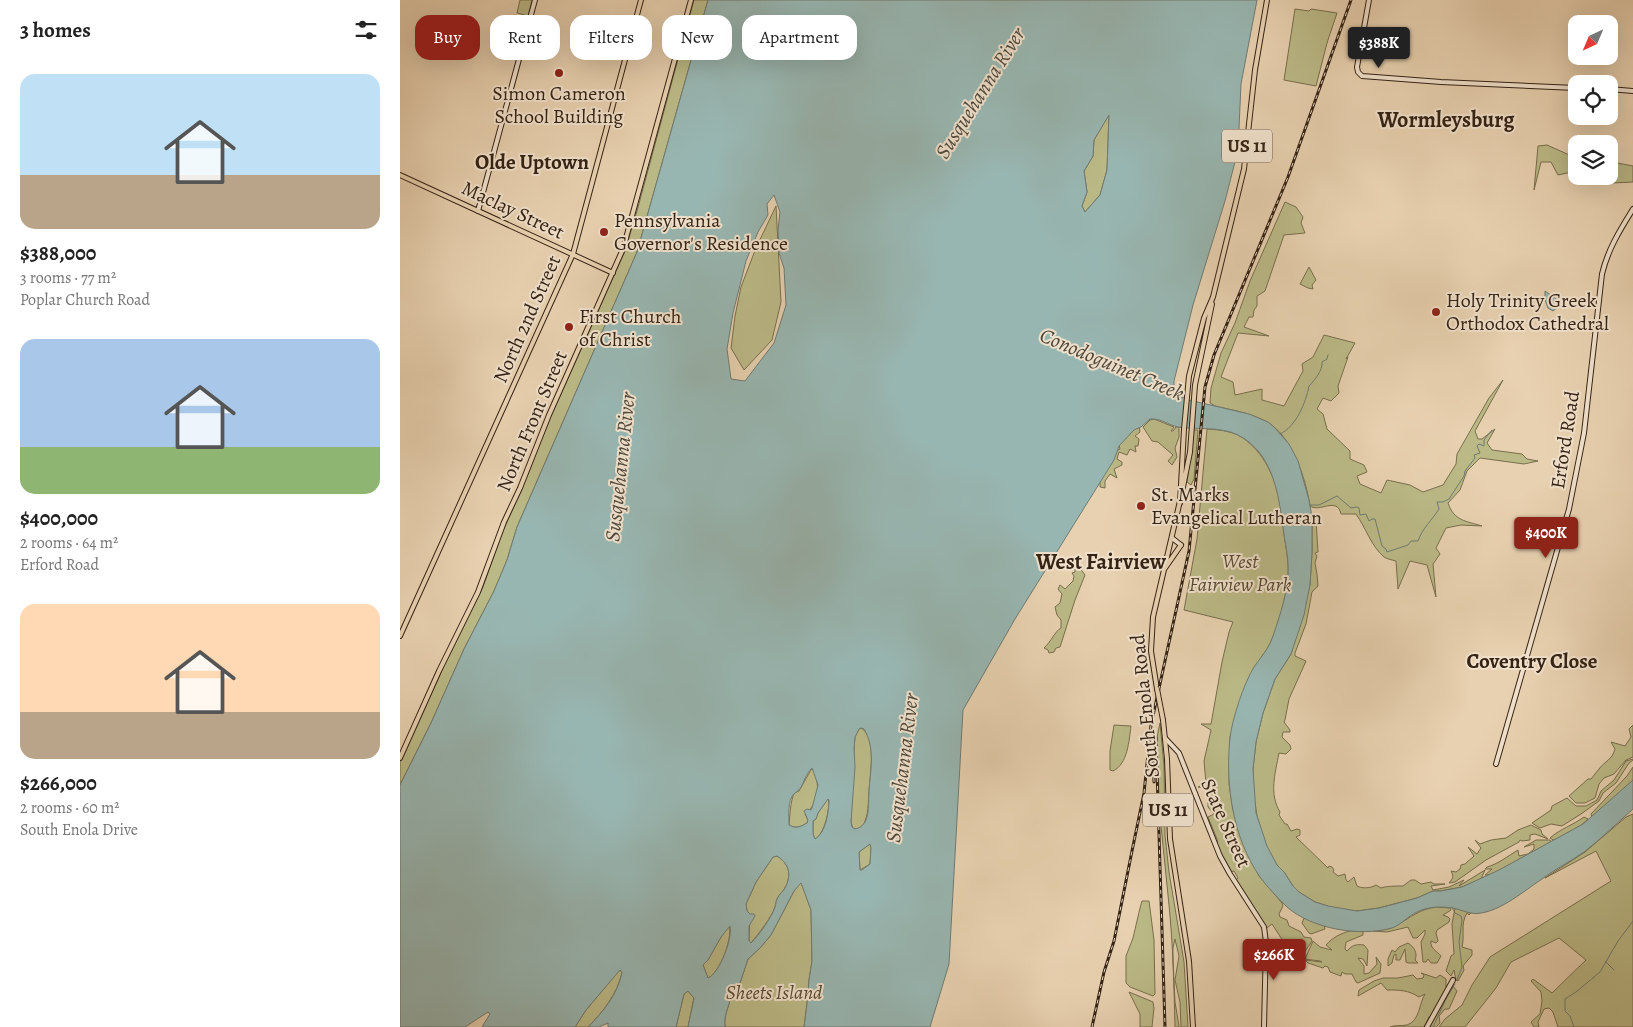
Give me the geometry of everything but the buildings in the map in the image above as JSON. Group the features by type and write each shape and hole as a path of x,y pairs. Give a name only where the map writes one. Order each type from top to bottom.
{"main road":[{"name":"North 2nd Street","path":"400,636 573,254 641,0"},
{"name":"North Front Street","path":"400,758 478,592 504,522 521,486 549,415 613,273 630,226 691,0"},
{"name":"US 11","path":"1212,297 1245,160 1255,70 1267,0"},
{"name":"Maclay Street","path":"400,175 613,273"},
{"name":"South Enola Road","path":"1180,502 1186,397 1192,362 1212,297"},
{"name":"South Enola Road","path":"1193,1027 1188,956 1170,839 1166,748 1151,659 1151,634 1154,608 1188,467 1196,378 1210,319 1212,297"},
{"path":"1164,569 1181,546"}],"street":[{"path":"478,211 535,0"},
{"path":"1369,0 1357,66 1358,72 1362,76 1441,82 1568,88"},
{"path":"1618,90 1633,91"},
{"name":"Erford Road","path":"1496,764 1565,528 1584,433 1605,259 1633,209"},
{"path":"1172,538 1181,546"},
{"name":"State Street","path":"1165,738 1179,753 1220,856 1264,927 1266,934 1264,1027"},
{"path":"1166,748 1176,749"},
{"path":"1427,1027 1453,980"}],"green space":[{"path":"520,0 532,0 528,15 517,13"},
{"path":"694,0 708,0 704,15 690,15"},
{"path":"1295,9 1309,11 1311,9 1337,13 1316,86 1284,80"},
{"path":"678,60 691,60 637,252 517,527 507,560 494,591 464,649 431,723 400,785 400,762 447,659 483,587 502,533 549,420 625,251"},
{"path":"1109,114 1107,170 1100,195 1085,212 1082,206 1087,192 1084,171 1093,156 1094,140"},
{"path":"1547,145 1568,154 1568,173 1558,175 1551,162 1541,162 1534,190 1538,146"},
{"path":"1618,163 1633,166 1633,182 1618,183"},
{"path":"1285,202 1296,207 1303,217 1301,223 1305,233 1284,235 1265,291 1257,296 1257,306 1253,317 1249,317 1244,327 1269,336 1238,333 1221,377 1233,382 1235,395 1262,389 1262,400 1284,406 1303,371 1302,364 1313,357 1324,335 1355,343 1346,359 1348,357 1338,386 1339,393 1331,401 1323,398 1317,409 1323,414 1327,429 1350,451 1350,459 1364,465 1367,472 1357,476 1360,484 1381,493 1387,480 1410,485 1423,492 1443,485 1456,464 1457,454 1489,398 1503,380 1475,431 1478,439 1482,439 1495,429 1487,443 1492,450 1522,454 1527,459 1538,461 1524,464 1480,458 1467,471 1460,490 1448,503 1457,517 1482,526 1461,525 1446,528 1436,548 1440,554 1433,564 1436,597 1427,565 1410,561 1398,589 1396,561 1385,558 1379,553 1356,514 1341,514 1336,506 1332,505 1318,508 1310,506 1305,483 1296,459 1284,437 1276,429 1255,416 1210,403 1211,388 1221,353"},
{"path":"776,206 781,302 772,340 744,370 731,348 735,316 741,287 756,248"},
{"path":"1309,267 1316,280 1312,285 1313,289 1300,284"},
{"path":"1154,419 1174,427 1171,431 1179,427 1179,437 1175,448 1177,457 1172,465 1168,461 1173,455 1158,442 1152,441 1143,427 1150,420"},
{"path":"1139,424 1140,432 1135,436 1139,439 1138,446 1135,446 1136,452 1130,449 1127,455 1119,452 1117,459 1122,462 1122,465 1114,469 1117,478 1110,474 1105,481 1105,488 1100,487 1100,480 1116,451 1120,449 1119,445"},
{"name":"West Fairview Park","path":"1207,429 1233,433 1254,447 1274,480 1282,511 1288,566 1285,596 1272,640 1262,656 1230,737 1229,784 1233,810 1246,849 1259,876 1282,903 1280,917 1287,920 1289,926 1301,932 1304,937 1311,938 1312,941 1304,953 1291,951 1280,944 1291,947 1289,941 1283,941 1272,924 1267,928 1235,881 1238,878 1234,871 1230,872 1218,849 1217,839 1208,817 1214,814 1208,807 1208,789 1198,787 1206,783 1204,761 1211,730 1201,724 1211,724 1222,662 1233,622 1184,610 1197,539"},
{"path":"1194,430 1198,430 1194,479 1191,485 1187,482"},
{"path":"1312,517 1316,520 1318,552 1315,553 1317,556 1315,563 1318,586 1312,592 1306,624 1295,653 1295,656 1306,661 1289,699 1284,722 1290,732 1283,732 1282,737 1290,745 1291,749 1286,754 1279,753 1276,769 1274,791 1280,812 1279,815 1291,831 1300,830 1300,835 1296,837 1328,868 1329,866 1332,867 1333,872 1338,876 1345,874 1348,882 1354,877 1359,887 1367,888 1376,885 1381,888 1403,886 1411,880 1421,884 1431,882 1434,884 1445,884 1431,886 1433,890 1449,887 1464,880 1459,886 1485,870 1481,879 1462,887 1433,891 1417,898 1379,908 1357,911 1337,909 1315,902 1299,892 1277,865 1266,846 1257,816 1254,797 1253,769 1256,742 1263,713 1275,679 1291,654 1310,585"},
{"path":"1079,567 1085,575 1060,647 1056,648 1054,652 1049,653 1044,648 1061,628 1061,620 1057,615 1055,607 1060,603 1062,594 1058,589 1060,585 1065,589 1073,581 1074,576 1072,573 1075,572 1075,568"},
{"path":"1160,723 1164,766 1165,835 1169,872 1184,962 1188,1027 1181,1027 1180,1002 1175,980 1179,956 1175,939 1173,960 1175,1002 1179,1027 1175,1027 1170,920 1156,775 1156,743"},
{"path":"1114,725 1131,726 1125,757 1118,768 1113,771 1110,770 1110,751"},
{"path":"1633,725 1633,757 1626,760 1614,774 1604,778 1599,784 1595,798 1585,803 1576,803 1569,796 1588,779 1591,779 1612,756 1615,749 1611,742 1625,746 1631,737 1629,729"},
{"path":"861,728 869,739 871,748 868,806 863,825 853,829 851,822 854,748 855,737"},
{"path":"1633,759 1616,783 1603,793 1599,801 1581,814 1562,826 1551,824 1540,828 1532,823 1551,810 1552,806 1567,798 1576,806 1586,806 1597,800 1601,791 1614,780 1626,761"},
{"path":"1633,767 1633,782 1592,818 1591,814 1627,776"},
{"path":"812,768 817,780 816,799 810,810 805,814 808,820 807,823 798,827 791,826 789,825 794,793 799,791"},
{"path":"828,798 826,820 821,832 815,839 813,821"},
{"path":"1633,814 1633,1027 1558,1027 1553,1012 1549,1008 1544,1009 1538,1022 1539,1027 1534,1027 1531,1022 1540,1014 1542,1001 1541,992 1531,981 1533,979 1552,993 1586,960 1559,938 1511,962 1496,988 1465,1027 1439,1027 1445,1019 1462,1005 1490,957 1611,881 1596,851 1545,878 1585,852 1626,817"},
{"path":"1584,817 1588,819 1581,826 1553,840 1550,838 1558,832"},
{"path":"1531,825 1541,830 1542,834 1548,839 1535,834 1530,835 1530,840 1520,840 1486,860 1455,882 1449,883 1453,877 1451,871 1456,872 1460,869 1461,865 1474,856 1468,847 1477,854 1481,848 1475,840 1480,844 1506,838 1518,830"},
{"path":"1536,840 1550,840 1551,842 1523,860 1519,859 1504,871 1485,875 1492,869 1485,869 1487,867 1518,850 1519,856 1528,854 1534,849 1534,844 1524,847"},
{"path":"870,844 870,864 860,870 859,852"},
{"path":"777,856 788,869 788,881 776,901 771,916 751,943 749,941 750,915 746,904 756,882 773,857"},
{"name":"Sheets Island","path":"801,882 811,910 812,961 804,1027 725,1027 725,1017 731,990 739,986 748,959 771,935 794,891"},
{"path":"1142,901 1149,901 1154,940 1155,994 1153,996 1130,987 1126,983 1126,956 1133,938"},
{"path":"1437,907 1450,908 1451,910 1443,915 1450,919 1449,922 1437,930 1438,941 1436,943 1431,941 1433,948 1441,956 1437,963 1431,963 1428,959 1426,962 1423,962 1421,942 1425,930 1417,938 1413,938 1408,927 1387,932 1373,931 1392,927 1420,911"},
{"path":"1455,908 1471,913 1469,915 1467,913 1465,917 1462,947 1472,950 1472,955 1463,966 1464,970 1458,981 1456,980 1454,970 1451,976 1446,971 1451,956 1454,954 1452,924"},
{"path":"1304,918 1324,925 1325,929 1309,933 1302,923"},
{"path":"729,926 729,938 721,962 713,975 708,978 703,965"},
{"path":"1350,931 1363,931 1363,935 1346,942 1345,949 1347,951 1354,945 1364,945 1368,950 1367,966 1363,959 1358,958 1364,966 1364,974 1369,973 1377,964 1376,957 1381,964 1380,973 1358,983 1352,974 1342,972 1341,976 1330,972 1328,967 1325,966 1323,968 1308,963 1305,960 1322,962 1305,959 1313,941 1320,947 1332,950 1326,945 1337,936"},
{"path":"1408,943 1415,950 1415,960 1418,963 1406,962 1405,949 1400,960 1396,960 1396,954 1394,955 1392,963 1388,966 1388,959 1392,950 1395,952 1399,947"},
{"path":"620,969 622,973 620,981 604,1009 588,1027 575,1027 586,1010"},
{"path":"1421,973 1436,978 1440,975 1446,979 1446,987 1452,985 1457,991 1449,1009 1445,1009 1439,1016 1440,1023 1436,1027 1428,1027 1434,1012 1424,1027 1390,1027 1411,1023 1417,1016 1425,994 1419,997 1404,991 1387,990 1381,983 1358,996 1359,990 1374,981 1383,978 1413,975 1417,979 1423,978 1424,975"},
{"path":"688,991 694,998 688,1027 676,1027 684,994"},
{"path":"1129,992 1153,1002 1152,1027 1140,1027 1140,1014"}],"water":[{"path":"708,0 1257,0 1241,84 1238,150 1225,201 1193,305 1174,381 1174,390 1177,395 1189,400 1249,414 1268,422 1289,444 1298,461 1309,500 1312,517 1312,553 1310,585 1304,615 1291,654 1275,679 1263,713 1256,742 1253,769 1256,813 1267,846 1277,865 1299,892 1315,902 1357,911 1379,908 1417,898 1433,891 1462,887 1499,870 1583,824 1633,780 1633,809 1584,852 1513,899 1489,911 1475,914 1452,908 1432,908 1417,912 1392,928 1366,932 1323,926 1297,915 1287,907 1260,877 1243,845 1233,810 1229,774 1230,738 1236,711 1250,674 1272,639 1286,590 1288,560 1277,492 1273,478 1260,453 1238,435 1224,430 1178,427 1150,419 1134,430 1119,446 1114,460 1015,619 963,710 949,964 930,1027 804,1027 812,961 811,910 801,883 794,891 771,935 748,959 738,989 731,990 725,1017 725,1027 688,1027 694,998 688,991 684,994 676,1027 608,1027 608,1023 599,1027 588,1027 604,1009 617,989 622,973 620,970 586,1010 575,1027 482,1027 490,1014 488,1012 465,1027 400,1027 400,785 431,723 464,649 494,591 507,560 517,527 637,252 691,60 732,60 732,15 704,15","holes":["1109,115 1107,170 1100,195 1085,212 1082,206 1087,192 1084,171 1093,156 1094,140","774,195 780,212 778,230 779,253 784,268 786,305 774,343 745,381 731,379 727,349 733,313 746,261 758,232 768,215 767,204","859,729 864,729 868,737 871,760 868,814 864,824 855,829 852,827 851,822 855,767 854,748 855,737","812,768 818,785 812,808 811,810 807,809 804,811 808,820 807,823 794,827 789,825 790,801 800,789","828,799 829,805 826,821 822,832 815,839 813,821","870,844 870,864 862,870 860,870 859,852","777,856 786,865 789,873 788,881 778,897 768,921 751,943 749,941 749,926 755,916 747,911 746,904 756,882 773,857","730,926 730,938 725,954 713,975 708,978 703,965 708,960 721,937"]},
{"path":"1545,291 1558,300 1559,306 1553,311 1548,308 1545,300"}],"waterway":[{"path":"1280,434 1286,431 1295,420 1303,406 1309,386 1318,375 1322,362 1327,359 1328,355"},
{"path":"1310,505 1319,505 1337,496 1351,508 1359,508 1360,515 1366,514 1369,521 1375,519 1382,546 1387,552 1408,545 1411,541 1418,541 1439,509 1437,502 1449,499 1475,458 1474,455 1480,453 1477,446 1479,444 1484,446 1484,440 1492,430"},
{"path":"1452,907 1455,913 1461,916 1462,920 1459,942 1462,967 1457,980"},
{"path":"1574,1027 1570,1016 1565,1011 1565,999 1600,972 1618,941 1633,921"},
{"path":"1606,962 1614,970"},
{"path":"1433,1027 1455,984"}],"railway":[{"path":"1092,1027 1104,972 1114,941 1144,793 1151,725 1189,551 1205,387 1214,355 1288,177 1351,0"},
{"path":"1156,738 1165,1027"},
{"path":"1153,762 1154,782"}],"place":[{"name":"Simon Cameron School Building","path":"559,73"},
{"name":"Pennsylvania Governor's Residence","path":"604,232"},
{"name":"Holy Trinity Greek Orthodox Cathedral","path":"1436,312"},
{"name":"First Church of Christ","path":"569,327"},
{"name":"St. Marks Evangelical Lutheran","path":"1141,506"}],"district":[{"name":"Wormleysburg","path":"1446,120"},
{"name":"Olde Uptown","path":"532,162"},
{"name":"West Fairview","path":"1101,562"},
{"name":"Coventry Close","path":"1532,661"}],"water label":[{"name":"Susquehanna River","path":"980,93"},
{"name":"Conodoguinet Creek","path":"1112,364"},
{"name":"Susquehanna River","path":"620,467"},
{"name":"Susquehanna River","path":"902,768"}]}
